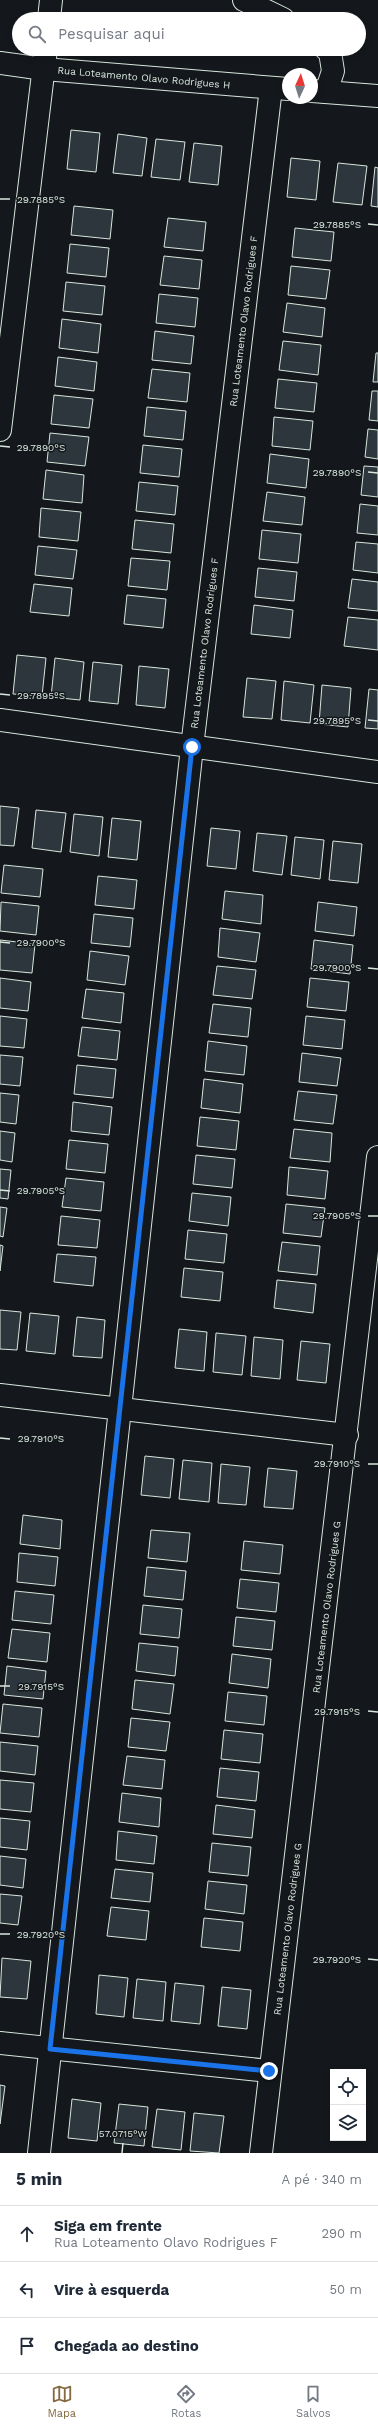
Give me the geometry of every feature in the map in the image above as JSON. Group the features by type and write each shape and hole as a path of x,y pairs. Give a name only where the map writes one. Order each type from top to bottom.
{"street":[{"path":"50,12 51,0"},
{"path":"244,0 269,12"},
{"path":"319,91 333,71 331,56"},
{"path":"0,430 45,59"},
{"name":"Rua Loteamento Olavo Rodrigues H","path":"0,63 45,59 280,88"},
{"name":"Rua Loteamento Olavo Rodrigues F","path":"39,2153 192,747 280,88"},
{"path":"319,91 378,96"},
{"path":"0,720 378,772"},
{"name":"Rua Loteamento Olavo Rodrigues G","path":"262,2153 269,2071 347,1435 378,1157"},
{"path":"0,1395 347,1435"},
{"path":"0,2043 269,2071"}],"building":[{"path":"71,130 100,133 96,172 67,169"},
{"path":"118,134 147,138 142,176 113,173"},
{"path":"156,139 185,142 180,180 151,177"},
{"path":"194,143 222,146 218,185 189,182"},
{"path":"291,158 320,161 316,200 287,197"},
{"path":"338,163 367,166 362,205 333,202"},
{"path":"375,167 378,168 378,207 371,206"},
{"path":"74,206 113,210 110,239 71,235"},
{"path":"168,218 206,222 203,251 164,247"},
{"path":"295,228 334,232 331,261 292,257"},
{"path":"70,244 109,248 106,277 67,273"},
{"path":"164,256 202,260 199,289 160,285"},
{"path":"291,266 330,270 326,299 288,295"},
{"path":"66,282 105,286 102,315 63,311"},
{"path":"159,294 198,298 195,327 156,323"},
{"path":"287,303 325,308 322,337 283,332"},
{"path":"62,319 101,324 98,353 59,348"},
{"path":"155,331 194,336 191,364 152,360"},
{"path":"283,341 321,345 318,375 279,370"},
{"path":"376,353 378,353 378,382 373,382"},
{"path":"58,357 97,362 94,391 55,386"},
{"path":"152,369 190,373 187,402 148,398"},
{"path":"278,379 317,383 314,412 275,408"},
{"path":"372,391 378,391 378,421 369,420"},
{"path":"54,395 93,399 89,428 51,424"},
{"path":"147,407 186,411 183,440 144,436"},
{"path":"274,417 313,421 310,450 272,446"},
{"path":"368,429 378,430 378,459 365,457"},
{"path":"50,433 89,437 85,466 47,462"},
{"path":"143,445 182,449 179,477 140,473"},
{"path":"270,454 309,459 306,488 267,483"},
{"path":"364,466 378,467 378,497 361,495"},
{"path":"46,470 84,475 82,503 43,499"},
{"path":"139,482 178,486 175,515 136,511"},
{"path":"267,492 305,497 302,525 263,521"},
{"path":"360,504 378,506 378,535 357,533"},
{"path":"41,508 81,512 78,541 39,537"},
{"path":"135,520 174,524 171,553 132,549"},
{"path":"262,530 301,534 298,563 259,559"},
{"path":"356,542 378,544 378,573 353,570"},
{"path":"38,546 77,550 73,579 35,575"},
{"path":"131,558 170,561 167,590 128,586"},
{"path":"258,568 297,572 294,601 255,597"},
{"path":"352,579 378,582 378,611 348,608"},
{"path":"34,584 72,588 69,616 30,612"},
{"path":"127,595 166,599 163,628 124,624"},
{"path":"254,605 293,610 290,638 251,634"},
{"path":"348,617 378,620 378,650 344,646"},
{"path":"17,655 46,658 42,696 13,694"},
{"path":"55,658 84,662 80,700 51,697"},
{"path":"93,662 122,665 118,704 89,701"},
{"path":"139,666 169,669 165,708 136,705"},
{"path":"247,678 276,681 272,719 243,717"},
{"path":"284,681 314,685 310,723 281,720"},
{"path":"322,685 351,688 348,727 319,724"},
{"path":"369,689 378,690 378,729 365,728"},
{"path":"0,806 19,808 14,846 0,845"},
{"path":"36,810 66,813 61,852 32,848"},
{"path":"74,814 103,817 99,856 70,852"},
{"path":"112,818 141,821 137,860 108,857"},
{"path":"211,828 240,831 236,869 207,866"},
{"path":"257,833 287,836 282,875 253,871"},
{"path":"295,837 324,840 320,879 291,875"},
{"path":"333,841 362,844 358,883 329,880"},
{"path":"4,865 43,869 40,897 1,893"},
{"path":"98,876 137,880 134,909 95,905"},
{"path":"225,891 263,895 261,924 222,919"},
{"path":"1,902 39,906 36,935 0,931"},
{"path":"318,902 357,907 354,936 315,931"},
{"path":"94,914 133,918 130,947 91,943"},
{"path":"220,928 260,933 256,962 218,957"},
{"path":"0,940 35,944 32,973 0,970"},
{"path":"314,940 353,945 350,974 311,969"},
{"path":"90,951 129,956 125,985 87,980"},
{"path":"217,966 256,970 252,999 213,995"},
{"path":"0,978 31,982 28,1011 0,1008"},
{"path":"310,978 349,982 346,1011 307,1007"},
{"path":"86,989 124,993 121,1023 82,1018"},
{"path":"213,1004 251,1008 248,1037 209,1033"},
{"path":"0,1016 27,1019 24,1048 0,1046"},
{"path":"306,1016 345,1020 342,1049 303,1045"},
{"path":"82,1027 120,1031 117,1060 78,1056"},
{"path":"208,1041 247,1046 244,1075 205,1071"},
{"path":"302,1053 341,1058 337,1086 299,1082"},
{"path":"0,1055 23,1057 20,1086 0,1084"},
{"path":"77,1065 116,1069 113,1098 74,1094"},
{"path":"204,1079 243,1084 240,1113 201,1108"},
{"path":"298,1091 337,1095 333,1124 294,1120"},
{"path":"0,1093 19,1095 16,1124 0,1122"},
{"path":"73,1102 112,1107 109,1135 71,1131"},
{"path":"200,1117 239,1121 236,1150 197,1146"},
{"path":"294,1129 332,1133 330,1162 290,1158"},
{"path":"0,1131 15,1133 12,1162 0,1160"},
{"path":"69,1140 108,1144 105,1173 66,1169"},
{"path":"196,1155 235,1159 232,1188 193,1184"},
{"path":"289,1167 328,1171 325,1199 287,1195"},
{"path":"0,1169 11,1170 8,1199 0,1198"},
{"path":"66,1178 104,1182 101,1211 62,1207"},
{"path":"192,1193 231,1197 228,1226 189,1221"},
{"path":"286,1204 325,1208 321,1237 283,1233"},
{"path":"0,1207 7,1208 3,1237 0,1236"},
{"path":"61,1216 100,1220 97,1248 58,1245"},
{"path":"188,1230 227,1234 224,1263 185,1259"},
{"path":"282,1242 320,1246 317,1275 278,1271"},
{"path":"0,1245 3,1246 0,1271"},
{"path":"57,1254 96,1257 93,1286 54,1282"},
{"path":"184,1268 223,1272 220,1301 181,1297"},
{"path":"277,1280 316,1284 313,1313 274,1308"},
{"path":"0,1310 21,1312 17,1350 0,1349"},
{"path":"30,1313 59,1316 55,1354 26,1351"},
{"path":"77,1317 105,1320 102,1358 73,1356"},
{"path":"179,1329 207,1332 204,1371 175,1368"},
{"path":"216,1333 246,1336 242,1375 213,1372"},
{"path":"254,1337 283,1340 280,1379 251,1376"},
{"path":"301,1341 330,1344 326,1383 297,1380"},
{"path":"145,1456 174,1459 170,1498 141,1495"},
{"path":"183,1460 212,1463 209,1502 179,1499"},
{"path":"221,1464 250,1467 246,1505 218,1503"},
{"path":"268,1468 297,1471 293,1509 264,1507"},
{"path":"23,1515 62,1520 60,1549 20,1544"},
{"path":"151,1530 190,1533 187,1562 148,1558"},
{"path":"244,1541 283,1545 280,1574 241,1570"},
{"path":"19,1553 58,1557 55,1586 17,1582"},
{"path":"147,1567 186,1571 183,1600 144,1596"},
{"path":"240,1579 279,1583 276,1612 237,1608"},
{"path":"15,1591 54,1595 51,1624 12,1620"},
{"path":"143,1605 182,1609 179,1638 140,1634"},
{"path":"236,1617 275,1621 272,1650 233,1646"},
{"path":"12,1629 50,1633 47,1662 8,1658"},
{"path":"139,1643 178,1647 175,1676 136,1671"},
{"path":"232,1654 271,1659 268,1688 229,1683"},
{"path":"7,1666 46,1671 43,1699 4,1695"},
{"path":"135,1680 174,1684 170,1714 132,1709"},
{"path":"228,1692 267,1696 264,1725 225,1721"},
{"path":"3,1704 42,1708 39,1737 0,1733"},
{"path":"131,1718 170,1722 166,1751 128,1747"},
{"path":"224,1730 263,1734 260,1763 221,1759"},
{"path":"0,1742 38,1746 35,1775 0,1771"},
{"path":"127,1756 165,1760 162,1789 123,1785"},
{"path":"220,1768 259,1772 256,1801 217,1797"},
{"path":"0,1780 34,1783 31,1812 0,1809"},
{"path":"122,1793 161,1798 159,1827 119,1822"},
{"path":"216,1805 255,1810 252,1838 213,1834"},
{"path":"0,1818 30,1821 27,1850 0,1847"},
{"path":"118,1831 157,1836 154,1864 116,1860"},
{"path":"212,1843 251,1847 248,1876 209,1872"},
{"path":"0,1856 26,1859 23,1888 0,1885"},
{"path":"115,1869 153,1873 150,1902 111,1898"},
{"path":"208,1881 247,1885 244,1914 205,1909"},
{"path":"0,1894 22,1896 18,1925 0,1923"},
{"path":"111,1907 149,1911 146,1940 107,1936"},
{"path":"204,1918 243,1922 240,1951 201,1947"},
{"path":"2,1958 31,1961 27,1999 0,1997"},
{"path":"99,1975 128,1978 124,2017 96,2014"},
{"path":"137,1979 166,1982 163,2021 133,2018"},
{"path":"175,1983 204,1986 200,2024 171,2021"},
{"path":"222,1987 251,1990 247,2029 218,2026"},
{"path":"0,2085 5,2086 0,2124"},
{"path":"72,2099 101,2103 97,2141 68,2138"},
{"path":"119,2104 148,2107 144,2146 114,2143"},
{"path":"157,2109 185,2112 181,2150 152,2147"},
{"path":"194,2113 224,2116 219,2153 190,2151"}],"route":[{"path":"192,747 50,2049 269,2071"}]}
